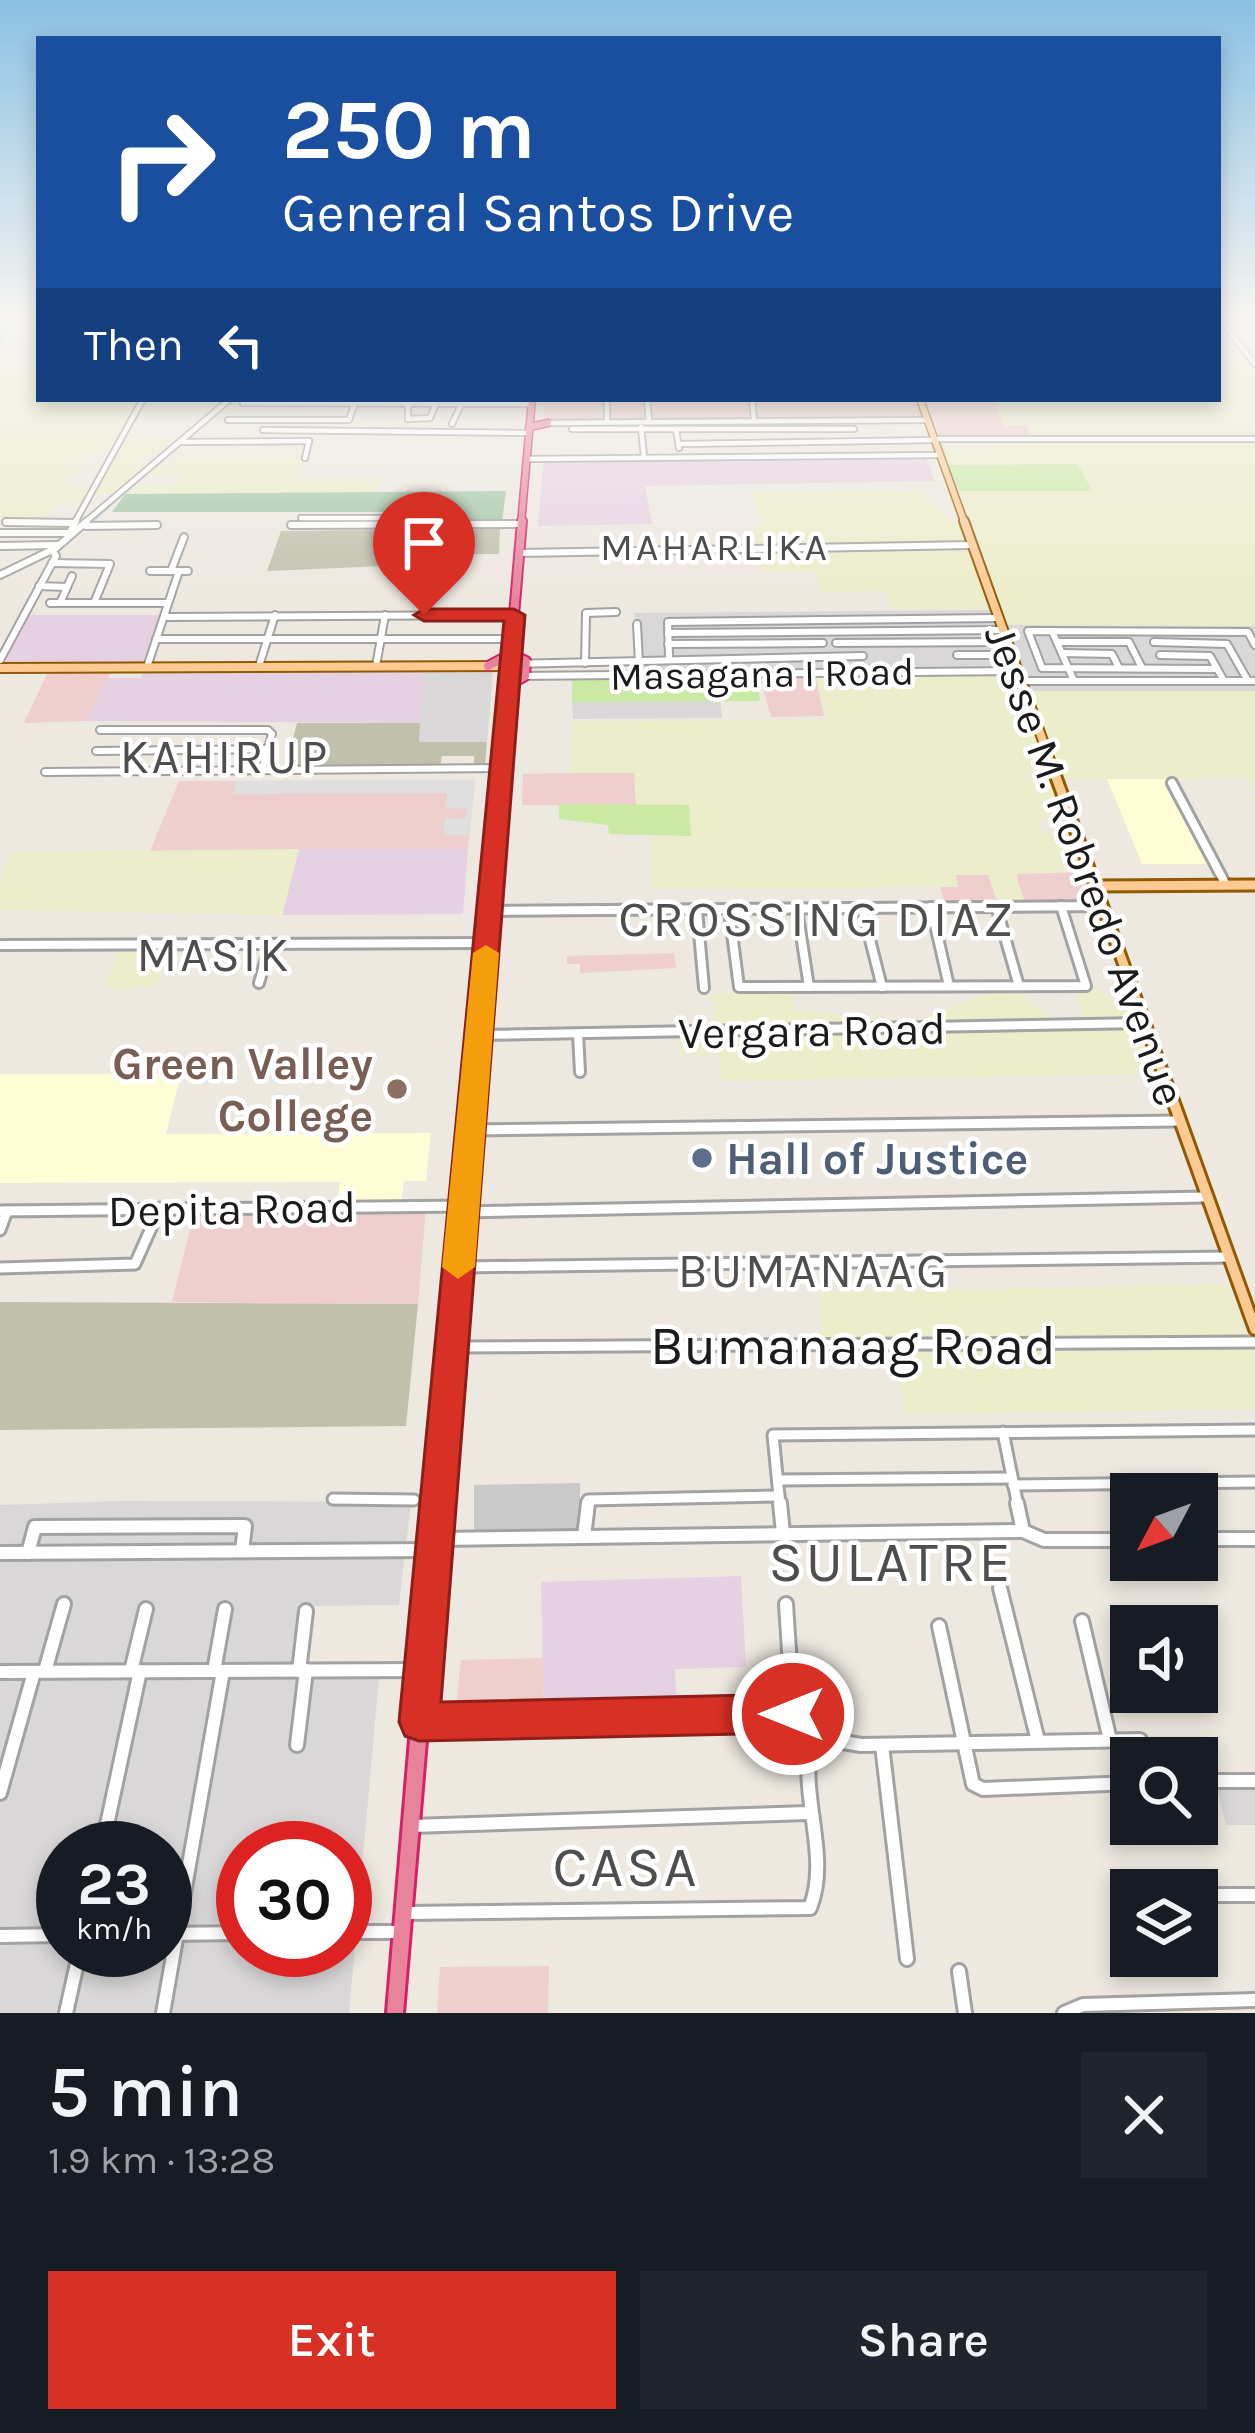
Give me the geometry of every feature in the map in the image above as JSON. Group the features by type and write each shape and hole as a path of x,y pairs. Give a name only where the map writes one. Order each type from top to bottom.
{"highway":[{"path":"395,2013 530,414"},
{"path":"529,428 548,423"},
{"path":"488,665 509,669 525,676 526,664 509,669 488,665"}],"main road":[{"name":"Jesse M. Robredo Avenue","path":"926,414 1205,1197 1251,1308 1255,1330"},
{"path":"0,664 488,665"},
{"path":"1094,886 1255,885"}],"street":[{"path":"69,535 135,414"},
{"path":"0,575 56,548 86,526 213,414"},
{"path":"271,420 274,414"},
{"path":"322,420 324,414"},
{"path":"228,420 349,420 351,414"},
{"path":"406,414 405,418 428,419 431,414"},
{"path":"452,424 457,414"},
{"path":"608,414 608,422"},
{"path":"648,414 649,422"},
{"path":"753,414 754,420"},
{"path":"548,423 928,420"},
{"path":"181,442 529,428"},
{"path":"641,428 644,457"},
{"path":"572,429 854,429"},
{"path":"676,429 678,457"},
{"path":"263,430 310,438"},
{"path":"788,430 790,456"},
{"path":"305,458 310,438"},
{"path":"679,445 1255,439"},
{"path":"527,459 938,454"},
{"path":"301,518 411,518 413,524"},
{"path":"6,522 74,523"},
{"path":"291,525 521,524"},
{"path":"86,526 157,525"},
{"path":"0,533 69,535"},
{"path":"147,667 179,571 184,537"},
{"path":"519,553 971,544"},
{"path":"0,546 56,548"},
{"path":"0,664 57,555 56,548"},
{"path":"52,563 110,564 94,603"},
{"path":"150,571 179,571"},
{"path":"60,603 72,576"},
{"path":"37,586 67,587"},
{"path":"50,603 167,603"},
{"path":"585,663 586,613 616,612"},
{"path":"259,667 275,615"},
{"path":"376,665 385,615"},
{"path":"166,616 514,615"},
{"path":"526,664 664,662 669,656 668,622 997,618"},
{"path":"637,624 639,663"},
{"path":"668,633 1002,630"},
{"path":"1217,668 1042,668 1028,631 1248,632 1255,645"},
{"path":"1052,631 1074,681"},
{"path":"668,644 822,643 818,632"},
{"path":"1148,632 1173,681"},
{"path":"156,639 512,639"},
{"path":"836,643 1006,642"},
{"path":"1057,642 1129,643 1142,668"},
{"path":"1154,642 1228,644 1252,681"},
{"path":"1062,653 1112,653 1118,668"},
{"path":"957,655 1010,655"},
{"path":"669,656 863,656"},
{"path":"1160,656 1210,656 1224,681"},
{"name":"Masagana I Road","path":"525,676 1252,681"},
{"path":"100,730 265,730 272,734 262,769"},
{"path":"96,751 268,749"},
{"path":"45,772 500,768"},
{"path":"1172,783 1226,885"},
{"path":"996,906 1019,986"},
{"path":"729,910 739,987 1085,986 1061,906"},
{"path":"490,911 1102,906"},
{"path":"931,907 949,986"},
{"path":"862,908 882,987"},
{"path":"797,909 809,987"},
{"path":"698,910 704,988"},
{"path":"259,983 270,943"},
{"path":"0,945 487,944"},
{"name":"Vergara Road","path":"480,1035 1144,1023"},
{"path":"578,1034 580,1072"},
{"path":"471,1130 1178,1121"},
{"name":"Depita Road","path":"4,1211 1205,1197"},
{"path":"0,1268 135,1264 160,1208"},
{"path":"0,1230 4,1211"},
{"path":"458,1268 1229,1257"},
{"name":"Bumanaag Road","path":"452,1347 1255,1342"},
{"path":"783,1534 773,1435 1255,1430"},
{"path":"1003,1432 1023,1532"},
{"path":"778,1480 1255,1482"},
{"path":"584,1537 588,1500 779,1496"},
{"path":"333,1499 414,1500"},
{"path":"28,1553 35,1527 245,1526 242,1551"},
{"path":"0,1553 242,1551 783,1534 1023,1532 1044,1540 1110,1540"},
{"path":"1218,1539 1255,1539"},
{"path":"1000,1588 1038,1741"},
{"path":"0,1793 64,1604"},
{"path":"786,1604 793,1714"},
{"path":"107,1821 146,1609"},
{"path":"192,1821 219,1671 225,1609"},
{"path":"297,1745 306,1611"},
{"path":"419,1722 793,1714 814,1733 834,1742 1110,1740 1082,1621"},
{"path":"939,1626 970,1778 983,1789 1110,1784"},
{"path":"0,1672 424,1670"},
{"path":"372,1927 438,1913 805,1908 815,1901 804,1755 814,1733"},
{"path":"882,1745 907,1959"},
{"path":"1218,1781 1255,1781"},
{"path":"411,1826 808,1813"},
{"path":"1218,1895 1255,1894"},
{"path":"0,1936 36,1935"},
{"path":"959,1972 964,2013"},
{"path":"66,2013 74,1977"},
{"path":"163,2013 167,1977"},
{"path":"1064,2013 1083,2005 1255,2000"}],"shaded area":[{"path":"0,414 132,414 114,450 80,453 91,460 77,460 82,469 66,483 90,491 82,504 56,505 45,522 0,521"},
{"path":"544,414 922,414 925,423 543,421"},
{"path":"931,414 1000,414 1004,426 1028,426 1032,438 939,437"},
{"path":"1000,414 1255,414 1255,438 1032,438 1028,426 1004,426"},
{"path":"168,437 167,442 175,444 140,458 141,464 151,465 121,492 96,494 122,442"},
{"path":"997,439 1255,440 1255,626 1005,625 958,491 1091,491 1078,464 947,465 942,451 998,444"},
{"path":"925,456 935,481 645,486 652,524 538,526 544,459"},
{"path":"178,459 303,459 299,478 380,477 378,492 129,494 138,484 176,484 180,475 147,475"},
{"path":"923,491 928,504 936,504 948,520 958,520 990,609 891,609 885,591 821,592 816,571 759,571 753,529 761,522 753,492"},
{"path":"500,529 499,554 457,554 455,563 267,571 281,531"},
{"path":"990,610 1011,670 639,674 634,613"},
{"path":"25,615 164,615 144,664 2,665"},
{"path":"1005,625 1255,626 1255,691 1030,691"},
{"path":"425,669 493,671 487,742 418,742"},
{"path":"425,669 420,723 86,721 108,678 141,678 144,670"},
{"path":"49,670 112,670 86,721 24,723"},
{"path":"1011,672 1065,819 1038,820 1042,833 1070,834 1083,872 1016,874 1025,903 998,903 988,875 956,875 958,887 653,889 650,838 691,837 689,806 636,806 634,773 570,773 572,721 828,720 815,674"},
{"path":"815,674 824,716 771,717 759,675"},
{"path":"1030,691 1255,691 1255,789 1248,778 1059,779"},
{"path":"720,701 722,718 573,719 572,702"},
{"path":"297,723 420,723 419,742 487,742 485,765 474,765 474,756 442,756 440,765 286,766"},
{"path":"635,772 636,806 522,805 523,774"},
{"path":"1107,779 1169,779 1208,864 1142,864"},
{"path":"475,780 468,849 150,851 179,781"},
{"path":"475,780 469,835 443,835 445,818 466,818 467,809 446,808 447,793 232,794 236,781"},
{"path":"299,849 468,849 463,914 282,915"},
{"path":"299,849 282,915 0,910 0,880 11,852"},
{"path":"1083,872 1095,902 1025,903 1015,873"},
{"path":"955,875 989,875 998,903 945,903 940,887 958,887"},
{"path":"168,951 159,984 120,991 105,984 120,952"},
{"path":"674,953 676,968 580,973 580,964 567,964 567,956"},
{"path":"1095,988 1134,1011 1156,1074 722,1081 719,1055 681,1055 677,1030 716,1029 712,994 791,991 795,1010 914,1021 999,990 1018,992 1052,1018 1073,1019 1082,1015 1082,1006 1073,989"},
{"path":"0,1074 181,1074 166,1134 431,1133 426,1181 404,1181 401,1204 337,1204 340,1182 0,1183"},
{"path":"426,1208 418,1304 172,1302 195,1209"},
{"path":"1228,1284 1255,1359 1255,1409 906,1414 893,1343 823,1343 821,1292"},
{"path":"0,1302 418,1304 406,1426 0,1430"},
{"path":"580,1483 580,1532 474,1534 474,1485"},
{"path":"411,1502 399,1605 314,1606 307,1677 379,1677 366,1821 216,1821 216,1977 352,1977 349,2013 0,2013 0,1505"},
{"path":"741,1576 746,1667 675,1669 677,1713 544,1717 541,1582"},
{"path":"543,1658 544,1717 455,1718 461,1660"},
{"path":"1218,1785 1255,1786 1255,1825 1226,1825"},
{"path":"549,1966 548,2013 437,2013 440,1967"}],"green space":[{"path":"1078,464 1092,491 958,491 947,465"},
{"path":"506,491 502,522 424,516 423,512 112,512 125,494"},
{"path":"756,675 760,701 572,702 572,677"},
{"path":"559,804 689,805 691,836 609,834 608,825 559,819"}],"waterway":[{"path":"62,547 181,443"}],"slow traffic":[{"path":"458,1267 486,953"}],"place":[{"name":"Green Valley College","path":"397,1089"},
{"name":"Hall of Justice","path":"702,1158"}],"district":[{"name":"MAHARLIKA","path":"715,546"},
{"name":"KAHIRUP","path":"225,756"},
{"name":"CROSSING DIAZ","path":"817,918"},
{"name":"MASIK","path":"214,954"},
{"name":"BUMANAAG","path":"814,1270"},
{"name":"SULATRE","path":"891,1561"},
{"name":"CASA","path":"626,1866"}],"route":[{"path":"424,615 514,615 419,1722 793,1714"}]}
